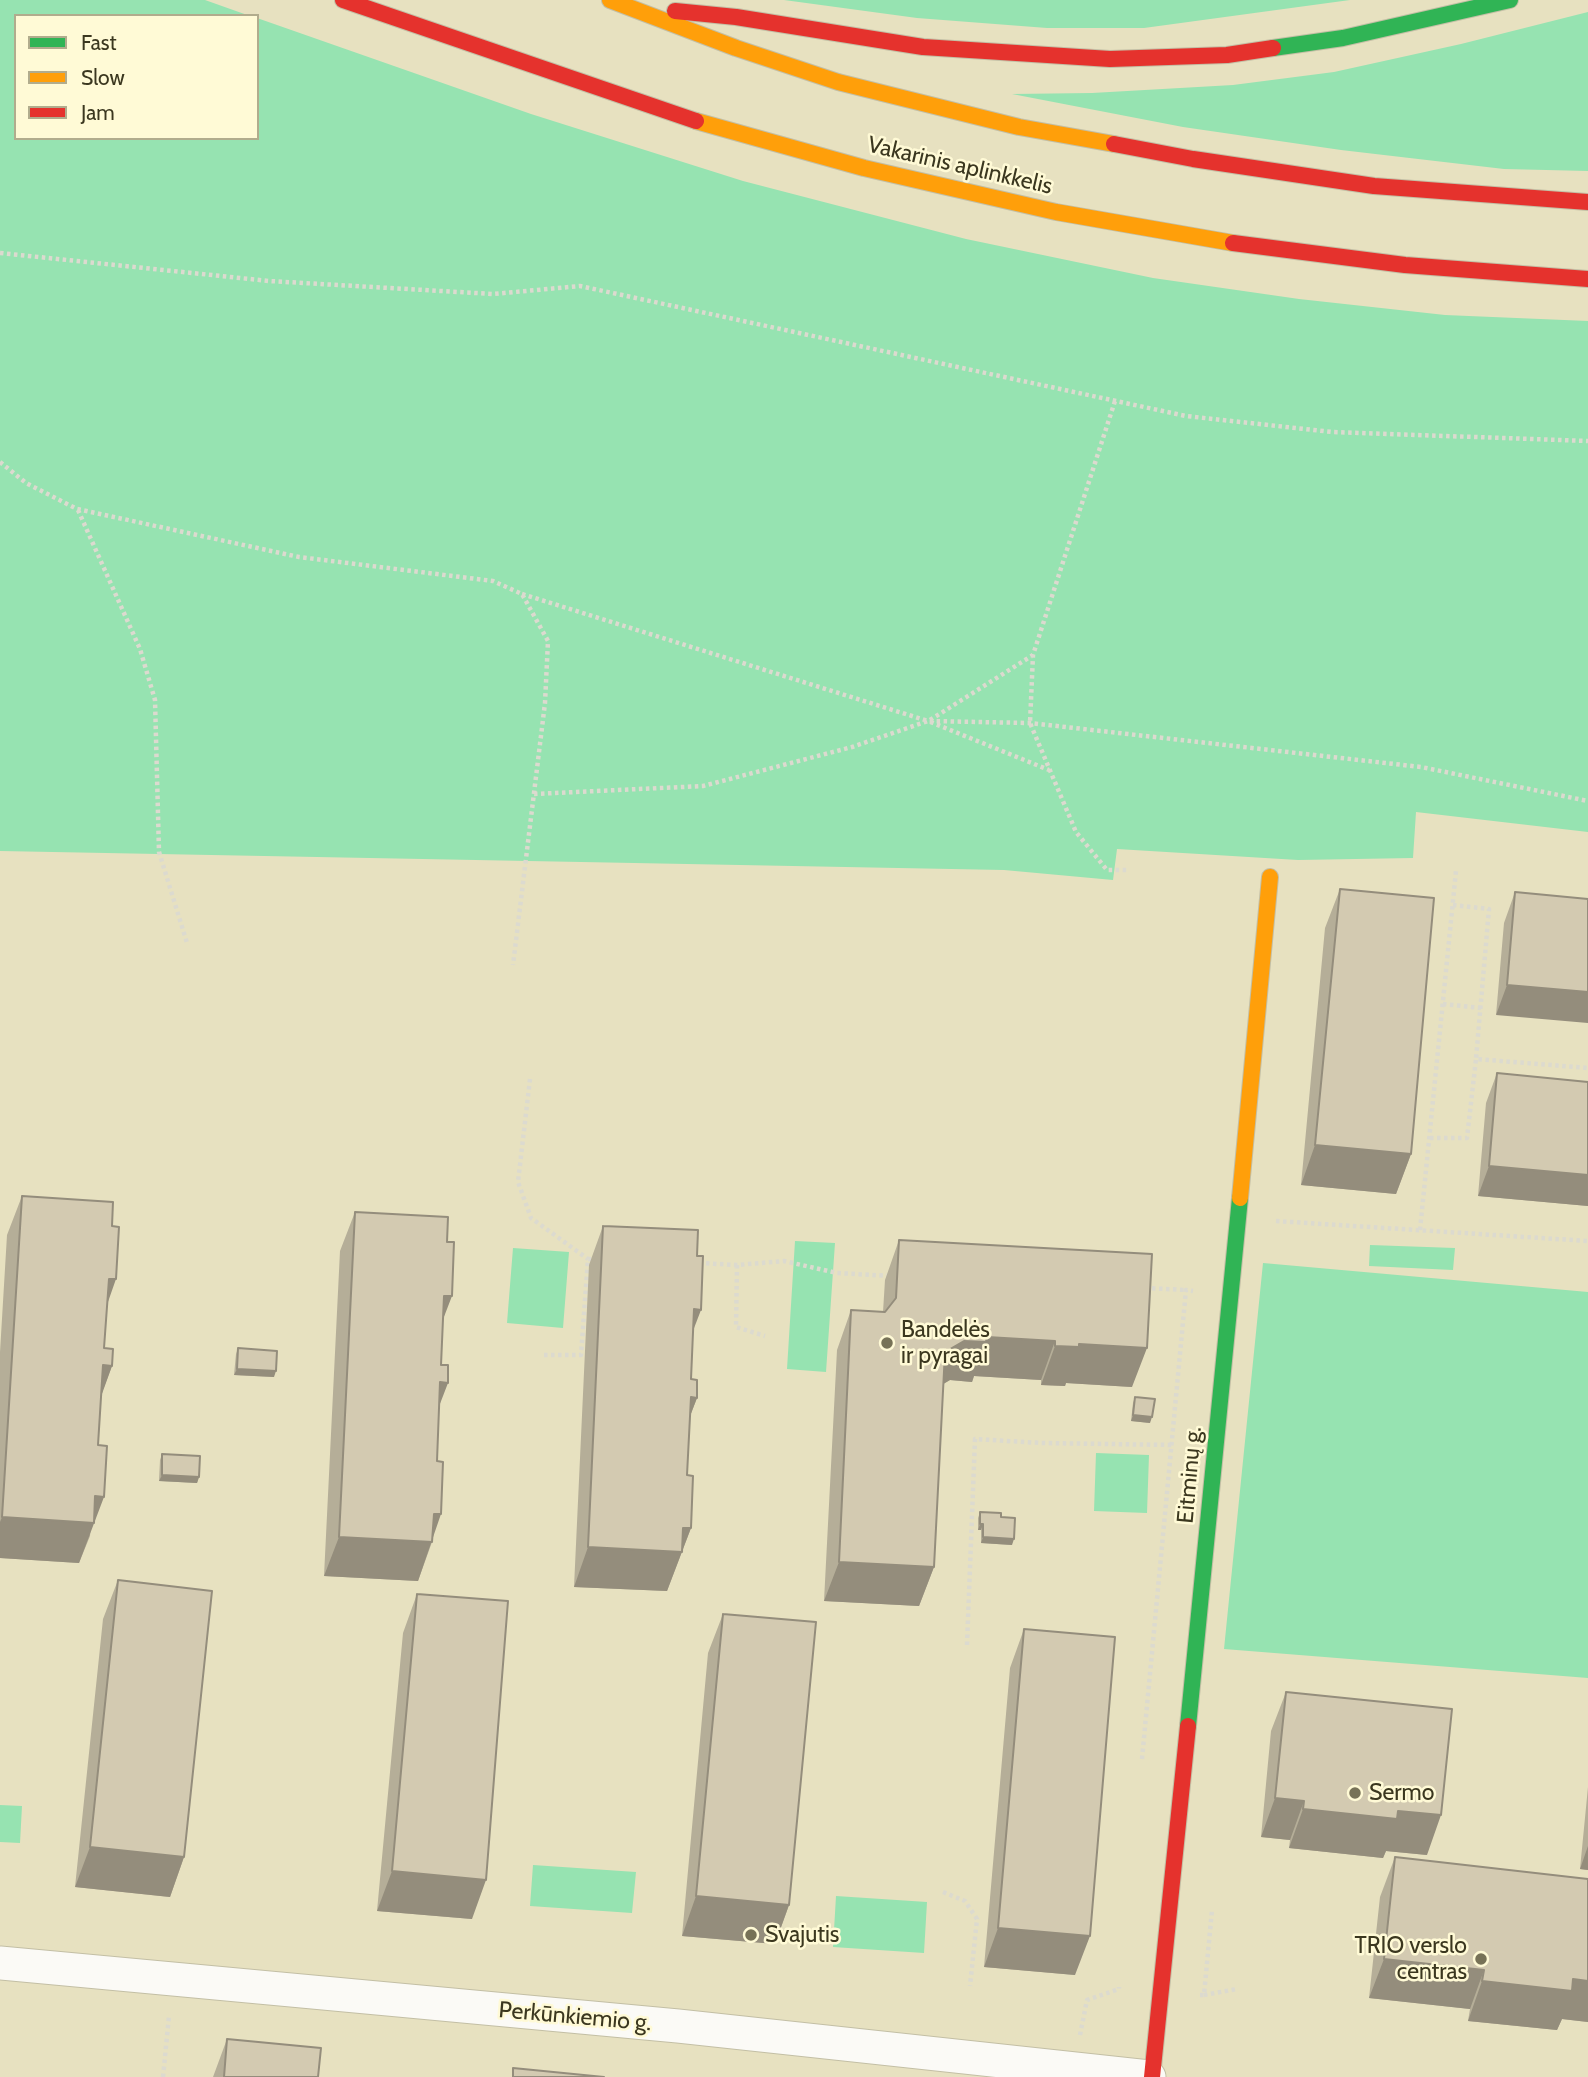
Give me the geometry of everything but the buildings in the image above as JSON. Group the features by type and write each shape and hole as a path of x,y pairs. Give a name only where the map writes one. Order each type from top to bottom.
{"main road":[{"name":"Vakarinis aplinkkelis","path":"343,0 711,126 864,168 1056,212 1224,242 1405,265 1588,279"},
{"path":"610,0 736,48 838,82 1019,127 1193,159 1374,186 1588,202"},
{"path":"631,7 736,17 923,47 1110,59 1227,55 1343,38 1510,0"},
{"name":"Eitminų g.","path":"1151,2077 1216,1447 1270,877"}],"street":[{"name":"Perkūnkiemio g.","path":"0,1963 678,2026 1151,2077"}],"path":[{"path":"0,253 269,281 492,294 580,286 1186,416 1332,432 1588,441"},
{"path":"1115,401 1033,655 1030,723 1076,832 1107,870 1129,870"},
{"path":"0,462 26,483 77,509 299,557 493,581 522,594 929,721 1049,770"},
{"path":"77,509 140,649 155,700 159,852 187,943"},
{"path":"513,965 545,703 548,641 522,594"},
{"path":"534,794 703,786 852,747 929,721 1033,655"},
{"path":"929,721 1030,723 1420,766 1588,801"},
{"path":"1420,1230 1456,871"},
{"path":"1430,1138 1467,1138 1476,1059 1489,909 1453,905"},
{"path":"1443,1004 1481,1008"},
{"path":"1476,1059 1588,1068"},
{"path":"530,1079 518,1182 531,1218 588,1259 602,1259"},
{"path":"1237,1219 1588,1241"},
{"path":"544,1355 581,1355 588,1259"},
{"path":"697,1263 737,1265 784,1261 837,1273 893,1276"},
{"path":"737,1265 736,1327 765,1336"},
{"path":"1144,1288 1230,1296"},
{"path":"1141,1771 1186,1290"},
{"path":"967,1645 975,1439 1216,1447"},
{"path":"943,1892 965,1902 977,1919 970,1986"},
{"path":"1074,2069 1087,2000 1119,1989 1121,1976"},
{"path":"163,2077 172,1980"},
{"path":"1204,1995 1237,1989"}],"green space":[{"path":"0,0 205,0 244,14 14,14 14,140 259,140 259,19 531,114 743,181 966,239 1153,278 1299,299 1445,315 1588,321 1588,832 1416,812 1413,858 1298,860 1117,849 1113,880 1004,870 0,851"},
{"path":"784,0 1350,0 1144,28 1047,28 917,18"},
{"path":"1588,12 1588,171 1504,169 1341,150 1183,127 1012,94 1092,93 1233,85 1334,72"},
{"path":"795,1241 835,1243 826,1372 787,1369"},
{"path":"1370,1245 1455,1248 1453,1270 1369,1266"},
{"path":"513,1248 569,1252 563,1328 507,1323"},
{"path":"1263,1263 1588,1292 1588,1678 1224,1649"},
{"path":"1096,1453 1149,1455 1147,1513 1094,1511"},
{"path":"0,1805 22,1806 20,1843 0,1842"},
{"path":"533,1865 636,1872 632,1913 530,1906"},
{"path":"836,1896 927,1902 924,1953 833,1947"}],"traffic: fast":[{"path":"1273,48 1343,38 1510,0"},
{"path":"1188,1726 1240,1198"}],"traffic: slow":[{"path":"610,0 736,48 838,82 1019,127 1114,144"},
{"path":"696,121 864,168 1056,212 1233,243"},
{"path":"1240,1198 1270,877"}],"traffic: jam":[{"path":"343,0 696,121"},
{"path":"675,11 736,17 923,47 1110,59 1227,55 1273,48"},
{"path":"1114,144 1193,159 1374,186 1588,202"},
{"path":"1233,243 1405,265 1588,279"},
{"path":"1152,2077 1188,1726"}],"place":[{"name":"Bandelės ir pyragai","path":"887,1343"},
{"name":"Sermo","path":"1355,1793"},
{"name":"Svajutis","path":"751,1935"},
{"name":"TRIO verslo centras","path":"1481,1959"}]}
